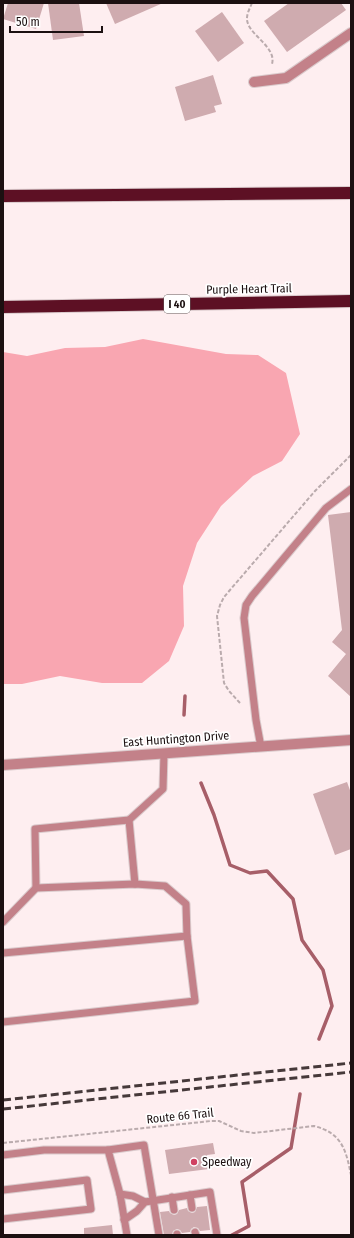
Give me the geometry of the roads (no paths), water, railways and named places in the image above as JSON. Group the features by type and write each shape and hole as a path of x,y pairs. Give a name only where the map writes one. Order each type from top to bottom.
{"highway":[{"path":"3,196 351,193"},
{"name":"Purple Heart Trail","path":"3,307 351,301"}],"street":[{"path":"254,82 286,78 351,33"},
{"name":"East Huntington Drive","path":"3,765 351,740"}],"lane":[{"path":"261,747 256,720 244,618 246,605 326,508 351,489"},
{"path":"36,888 35,829 129,820 163,790 164,753"},
{"path":"129,820 135,884"},
{"path":"3,922 36,888 135,884 166,886 186,904 195,1001 3,1022"},
{"path":"3,953 188,936"},
{"path":"3,1155 44,1150 108,1150 144,1145 159,1235"},
{"path":"108,1150 120,1194 127,1235"},
{"path":"3,1190 87,1180 91,1209 3,1220"},
{"path":"124,1220 137,1211 146,1202 210,1192 217,1235"},
{"path":"120,1194 133,1196 146,1202"},
{"path":"190,1195 192,1208"},
{"path":"172,1197 174,1210"}],"waterway":[{"path":"184,715 185,696"},
{"path":"201,783 214,815 230,865 250,873 267,871 293,899 302,940 323,970 332,1006 319,1039"},
{"path":"232,1235 249,1226 242,1182 291,1148 300,1094"}],"railway":[{"path":"3,1100 351,1063"},
{"path":"3,1109 351,1072"}],"place":[{"name":"Speedway","path":"194,1162"}]}
